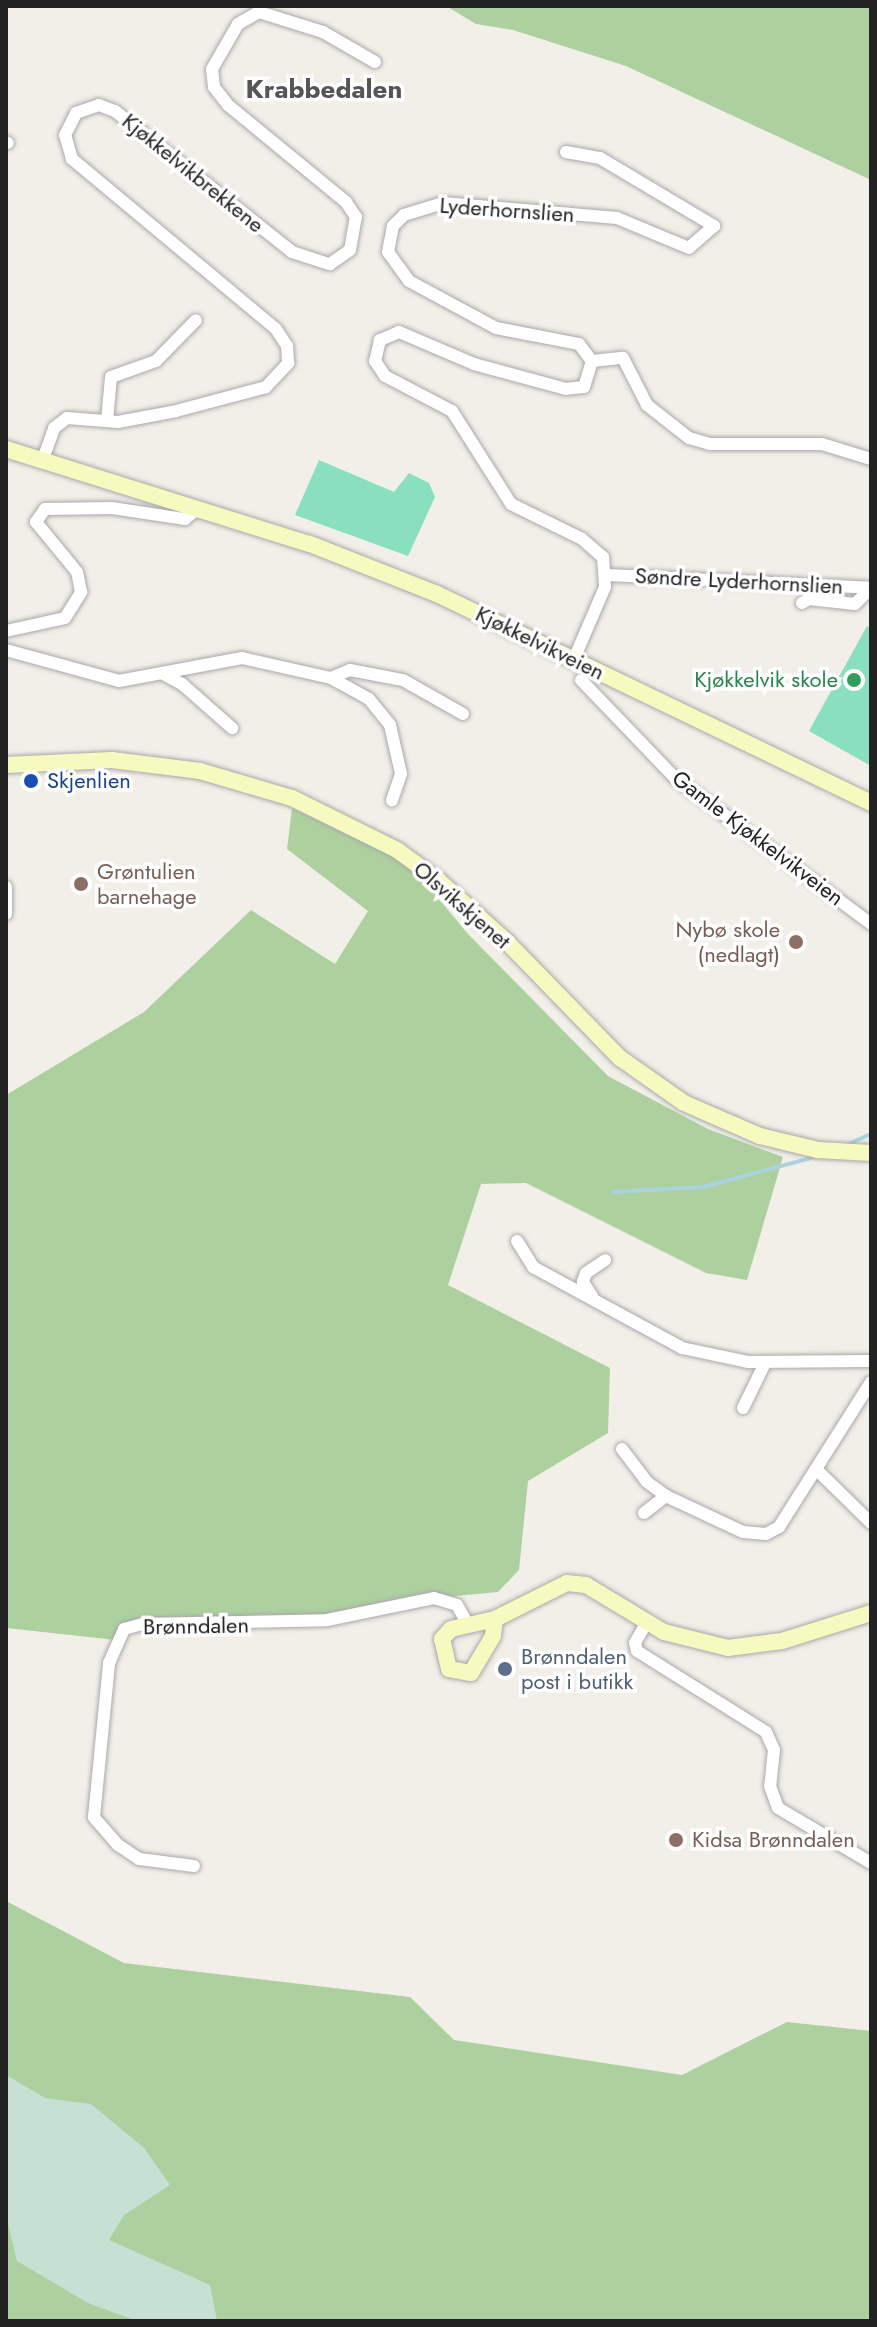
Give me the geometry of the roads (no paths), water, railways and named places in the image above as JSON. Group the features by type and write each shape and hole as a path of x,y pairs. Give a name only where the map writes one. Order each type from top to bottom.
{"main road":[{"name":"Kjøkkelvikveien","path":"6,449 198,508 437,594 871,803"},
{"name":"Olsvikskjenet","path":"6,765 112,760 200,771 292,798 397,850 438,880 507,942 620,1058 684,1103 760,1136 818,1150 871,1153"},
{"path":"495,1619 493,1636 478,1664 465,1675 449,1669 442,1639 451,1629 495,1619 552,1588 577,1583 690,1642 739,1649 871,1613"}],"street":[{"name":"Kjøkkelvikbrekkene","path":"43,459 60,422 75,416 107,421 135,420 266,387 285,371 288,354 276,329 72,159 65,135 76,113 99,105 115,111 292,252 330,264 350,250 356,217 346,202 228,105 214,87 212,69 238,24 259,12 323,32 375,62"},
{"name":"Lyderhornslien","path":"566,152 600,158 714,226 689,248 617,218 443,203 404,215 393,226 388,252 397,270 445,302 496,328 579,344 592,361 623,358 647,405 689,438 710,444 822,444 871,459"},
{"path":"107,421 111,377 156,361 196,320"},
{"path":"574,659 608,575 594,547 511,504 452,411 385,376 375,361 380,340 399,332 454,358 573,390 591,378 592,361"},
{"path":"6,631 27,623 61,620 81,592 77,572 36,522 45,509 112,508 185,519 198,508"},
{"name":"Søndre Lyderhornslien","path":"608,575 871,588"},
{"name":"Søndre Lyderhornslien","path":"802,603 809,599 855,604 871,588"},
{"path":"6,650 119,681 165,675 242,658 331,678 369,699 390,725 401,774 392,800"},
{"path":"331,678 350,670 403,680 463,714"},
{"path":"165,675 182,684 232,728"},
{"name":"Gamle Kjøkkelvikveien","path":"581,680 676,779 871,924"},
{"path":"6,887 6,914"},
{"path":"517,1241 533,1267 592,1296 682,1348 765,1363 871,1361"},
{"path":"592,1296 583,1282 586,1273 605,1260"},
{"path":"743,1408 765,1363"},
{"path":"622,1449 647,1482 666,1496 743,1532 766,1534 779,1527 871,1382"},
{"path":"817,1470 871,1523"},
{"path":"644,1513 666,1496"},
{"name":"Brønndalen","path":"194,1866 139,1859 118,1845 94,1817 109,1663 124,1629 143,1624 327,1620 434,1598 457,1605 468,1625"},
{"path":"647,1622 635,1643 637,1651 766,1732 774,1750 770,1786 778,1808 871,1863"}],"waterway":[{"path":"846,1145 871,1134"},
{"path":"614,1192 703,1187 819,1156"}],"place":[{"name":"Kjøkkelvik skole","path":"854,680"},
{"name":"Skjenlien","path":"31,781"},
{"name":"Grøntulien barnehage","path":"81,884"},
{"name":"Nybø skole (nedlagt)","path":"796,942"},
{"name":"Brønndalen post i butikk","path":"505,1669"},
{"name":"Kidsa Brønndalen","path":"676,1840"}],"district":[{"name":"Krabbedalen","path":"324,90"}]}
